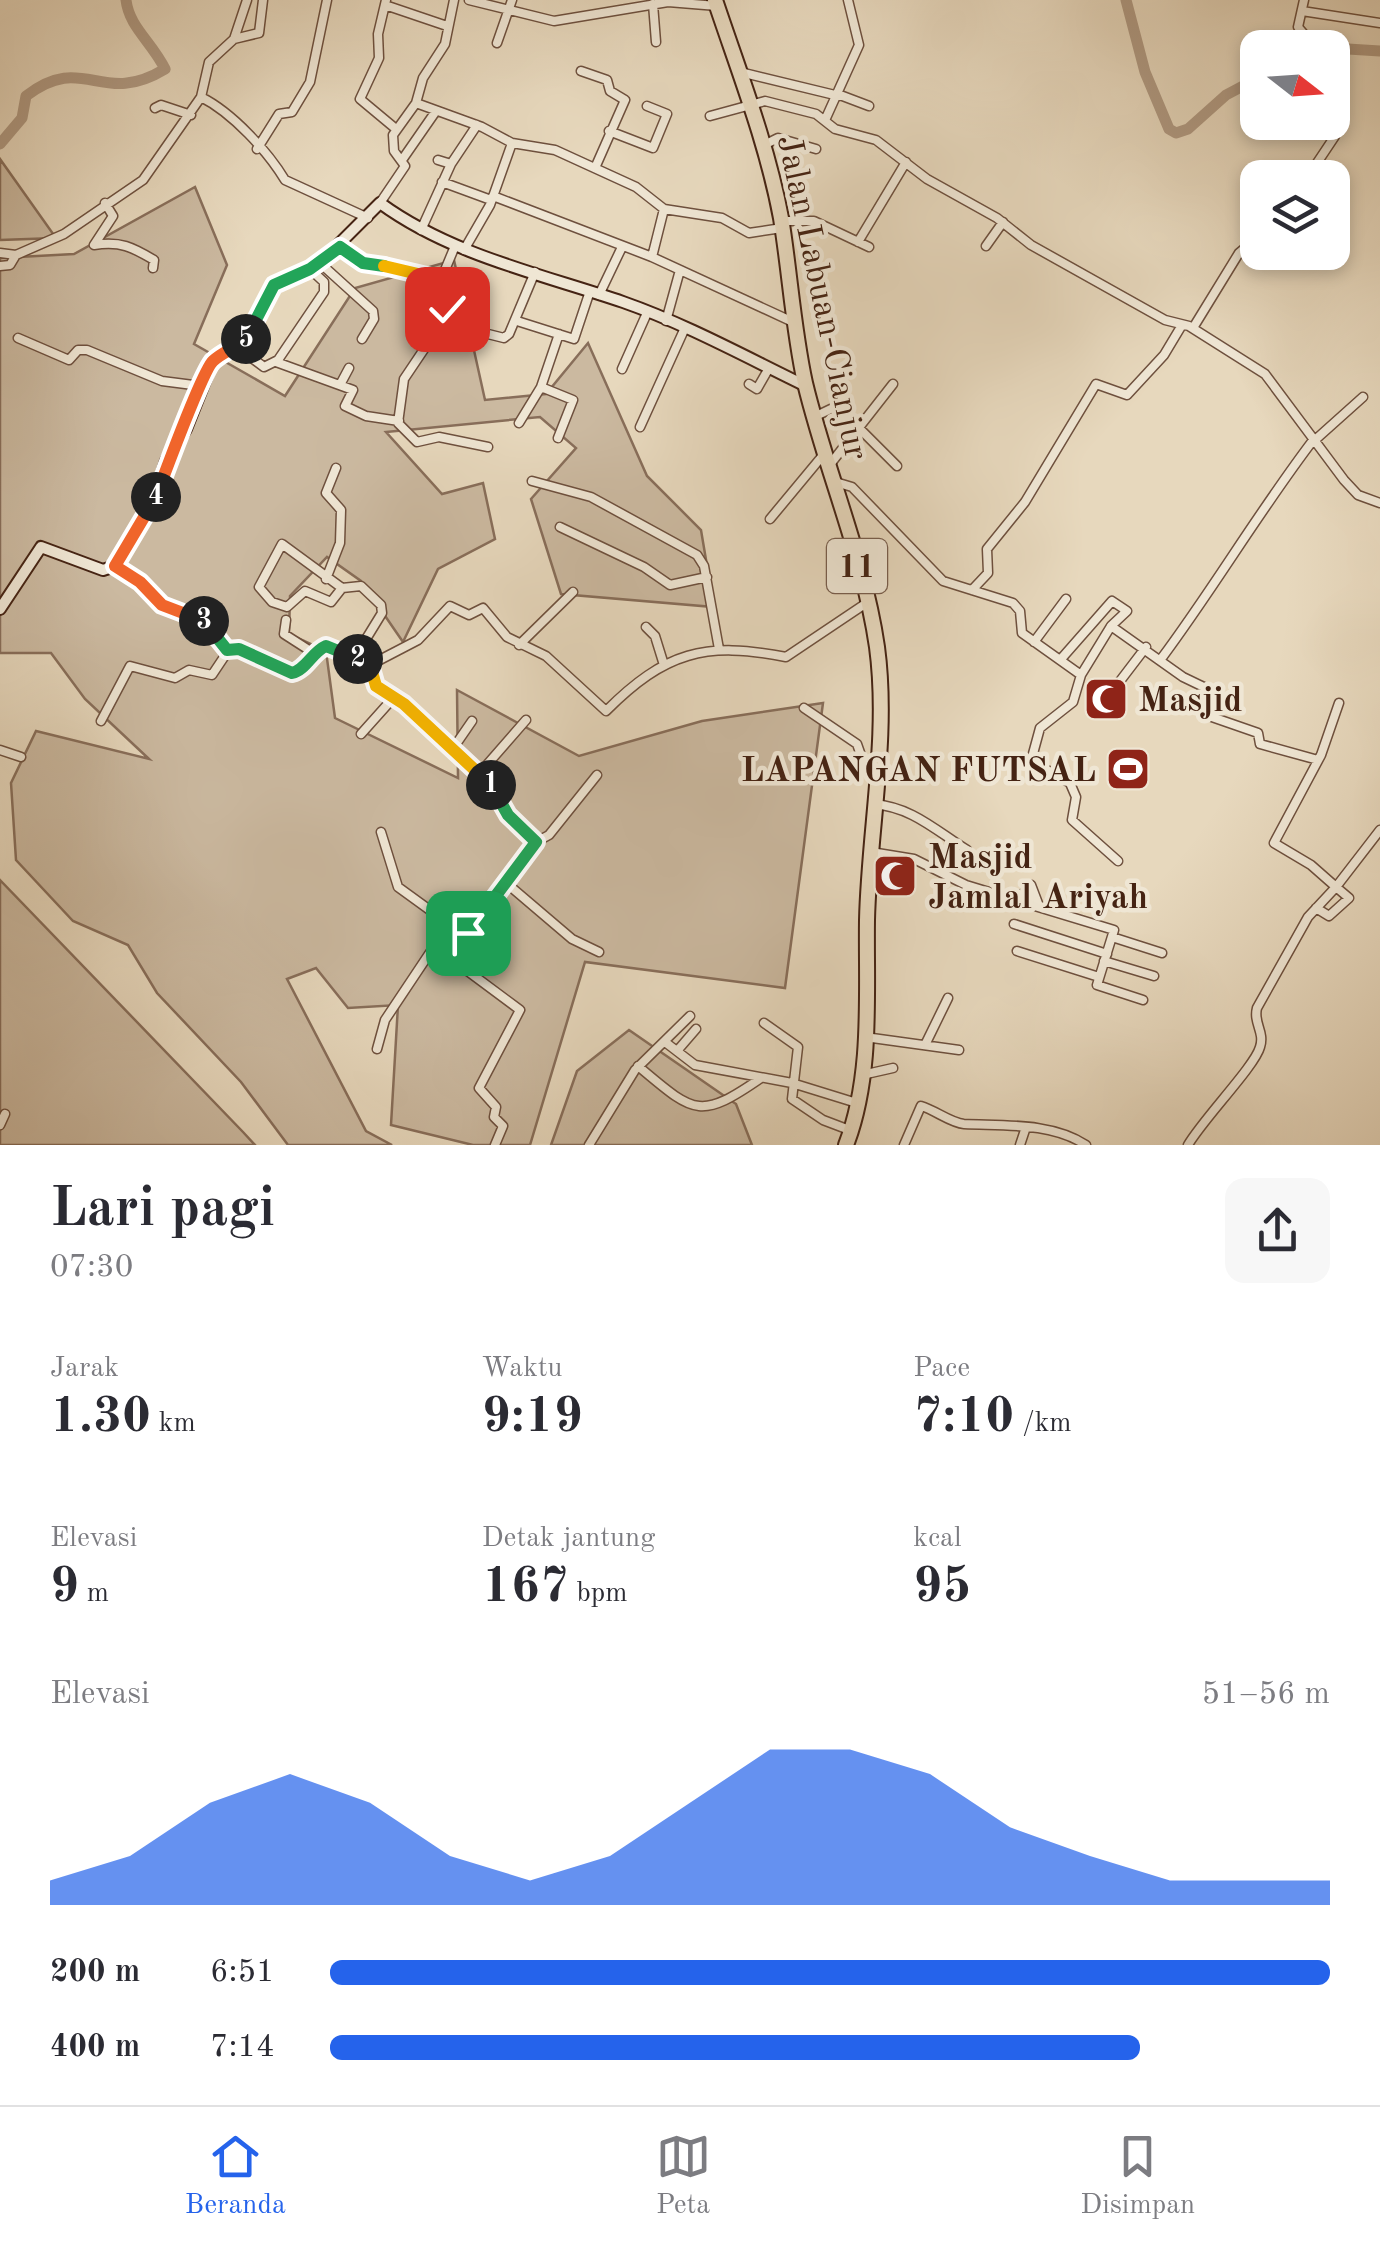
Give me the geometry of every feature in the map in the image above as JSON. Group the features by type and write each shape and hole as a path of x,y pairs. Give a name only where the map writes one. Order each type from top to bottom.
{"highway":[{"name":"Jalan Labuan-Cianjur","path":"716,3 764,145 806,386 868,602 879,678 865,1037 860,1104 849,1141"}],"street":[{"path":"0,254 16,255 64,234 142,180 191,115 201,97 206,68 234,39 246,0"},
{"path":"234,39 259,32 262,0"},
{"path":"257,149 279,114 292,112 304,96 327,0"},
{"path":"0,608 41,547 103,570 115,566 148,516 212,361 236,347 252,330 274,285 315,266 340,247 380,204 404,169 392,145 396,129 416,103 423,78 445,44 454,0"},
{"path":"469,0 554,22 653,4 716,3"},
{"path":"497,42 512,0"},
{"path":"826,118 840,96 860,40 848,0"},
{"path":"1300,30 1304,0"},
{"path":"396,129 360,100 379,58 385,3 447,26"},
{"path":"653,4 656,42"},
{"path":"1302,10 1380,22"},
{"path":"581,70 607,80 610,91 624,96 594,168"},
{"path":"740,72 869,106"},
{"path":"201,97 232,116 257,149 278,164 284,180 368,218"},
{"path":"710,116 765,101 826,118 834,129 876,140 927,179 1003,222 1040,250 1168,322 1193,328 1265,374 1354,492 1380,503"},
{"path":"416,103 477,125 512,143 554,150 636,187 664,209 722,218 749,233 814,221 869,247"},
{"path":"155,108 161,105 191,115"},
{"path":"610,131 653,148 668,114 647,106"},
{"path":"402,160 436,111"},
{"path":"421,230 451,164 477,125"},
{"path":"764,145 778,138 816,149"},
{"path":"440,282 492,198 512,143"},
{"path":"438,160 451,164"},
{"path":"858,242 906,162"},
{"path":"442,182 652,257 793,322"},
{"path":"105,203 112,216 94,245 108,241 133,245 154,260 154,268"},
{"path":"380,204 459,248 647,313 806,386"},
{"path":"652,257 664,209"},
{"path":"986,246 1003,222"},
{"path":"517,321 576,337 594,293 622,246"},
{"path":"340,247 367,264 394,266 440,282 449,291 451,303 426,351 404,380 398,421"},
{"path":"1193,328 1240,253"},
{"path":"0,266 10,265 16,255"},
{"path":"315,266 373,311 362,339"},
{"path":"276,362 324,292 324,282 315,266"},
{"path":"666,322 680,270"},
{"path":"484,333 504,338 517,321 535,272"},
{"path":"622,369 647,313"},
{"path":"972,590 988,573 987,549 1026,502 1096,384 1127,395 1164,354 1182,325"},
{"path":"640,427 684,330"},
{"path":"519,423 542,388 559,334"},
{"path":"18,338 69,360 78,350 86,350 162,381 201,386"},
{"path":"236,347 262,366 276,362 341,383 353,390 346,406 366,416 398,421 417,442 440,437 488,447"},
{"path":"341,383 349,368"},
{"path":"749,384 757,389 769,368"},
{"path":"770,519 828,468 893,384"},
{"path":"542,388 573,400 558,438"},
{"path":"1160,659 1202,603 1250,524 1314,440 1363,397"},
{"path":"814,417 836,405 897,466"},
{"path":"326,578 341,536 341,510 326,493 336,468"},
{"path":"828,468 852,486 931,572 951,585 1013,603 1020,612 1019,628 1081,675"},
{"path":"532,481 591,497 697,555 706,577 719,649"},
{"path":"560,527 644,567 670,585 706,577"},
{"path":"312,568 306,591 287,607 272,602 259,587 282,544 342,588 361,586 382,609 380,623 355,658"},
{"path":"115,566 140,582 162,605 199,616 227,650"},
{"path":"306,591 331,602 342,588"},
{"path":"519,645 572,592"},
{"path":"1034,642 1066,598"},
{"path":"1060,660 1112,601 1126,611 1110,626 1081,675 1073,702 1040,728 1031,761 1070,783 1076,796 1071,816 1076,827 1118,861"},
{"path":"370,665 418,640 450,606 469,615 483,608 519,645 546,656 604,711 633,682 664,665 719,649 751,648 786,657 868,602"},
{"path":"286,620 284,634 312,652"},
{"path":"1110,626 1210,690 1209,716 1258,733 1260,744 1278,753 1318,760"},
{"path":"646,627 655,636 664,665"},
{"path":"227,650 239,649 292,673 301,669 312,652 326,646 370,665"},
{"path":"1117,686 1146,647"},
{"path":"101,721 130,666 175,678 189,670 212,675 227,650"},
{"path":"370,665 372,682 395,696 489,782 512,819 536,842"},
{"path":"362,734 395,696"},
{"path":"1316,908 1329,916 1349,898 1307,862 1274,844 1318,760 1339,703"},
{"path":"804,708 857,744 863,761 876,764"},
{"path":"478,775 526,720"},
{"path":"452,750 472,721"},
{"path":"0,750 21,758"},
{"path":"381,832 398,888 461,934 468,933 536,842 551,832 596,774"},
{"path":"873,804 892,806 916,816 966,850"},
{"path":"1188,1145 1228,1087 1257,1056 1262,1038 1254,1017 1257,1008 1316,908 1380,830"},
{"path":"871,852 914,859 966,885 1114,930 1097,986 1143,1000"},
{"path":"505,882 572,939 599,952"},
{"path":"1016,900 1031,885 1038,906"},
{"path":"376,1049 385,1020 449,924"},
{"path":"1014,924 1154,976"},
{"path":"1112,937 1162,953"},
{"path":"434,946 520,1010 479,1088 496,1106 494,1117 502,1126 495,1145"},
{"path":"1017,951 1099,977"},
{"path":"926,1043 948,998"},
{"path":"589,1145 638,1066 690,1016"},
{"path":"764,1023 798,1047 792,1098 849,1141"},
{"path":"676,1051 696,1029"},
{"path":"865,1037 959,1050"},
{"path":"665,1042 695,1065 763,1077 860,1104"},
{"path":"638,1066 674,1096 702,1108 722,1105 763,1077"},
{"path":"862,1075 893,1068"},
{"path":"904,1145 921,1106 960,1124 985,1121 1026,1127 1064,1134 1086,1145"},
{"path":"0,1125 5,1114"},
{"path":"1020,1145 1026,1127"}],"shaded area":[{"path":"0,159 56,238 0,240"},
{"path":"195,187 227,265 194,344 285,396 355,288 454,260 485,400 546,394 588,343 647,476 701,530 714,607 561,594 531,499 576,448 540,417 386,432 442,494 483,483 495,539 438,569 403,642 361,581 327,557 290,596 289,634 326,651 335,718 458,778 457,690 579,756 702,721 823,703 785,988 585,962 530,1145 473,1145 391,1125 398,1005 348,1008 316,968 287,979 366,1131 392,1145 288,1145 241,1082 157,993 128,945 73,921 16,860 11,783 36,731 149,759 85,699 51,653 0,653 0,258 74,254"},
{"path":"0,880 243,1132 255,1145 0,1145"},
{"path":"629,1030 736,1104 752,1145 551,1145 577,1071"}],"waterway":[{"path":"0,144 22,118 26,96 46,84 63,78 124,83 143,80 165,69 136,27 126,0"},
{"path":"1126,0 1145,72 1169,129 1176,133 1188,129 1240,88"},
{"path":"1350,49 1380,51"}],"place":[{"name":"Masjid","path":"1106,699"},
{"name":"LAPANGAN FUTSAL","path":"1128,769"},
{"name":"Masjid Jamlal Ariyah","path":"895,876"}],"route":[{"path":"447,309 451,295 435,278 394,266 372,266 340,247 310,269 274,285 245,340 232,352 212,361 186,429 166,461 148,516 115,566 140,582 162,605 199,616 227,650 239,649 292,673 301,669 312,652 326,646 336,647 370,665 376,686 395,696 489,782 508,815 536,842 468,933"}]}
